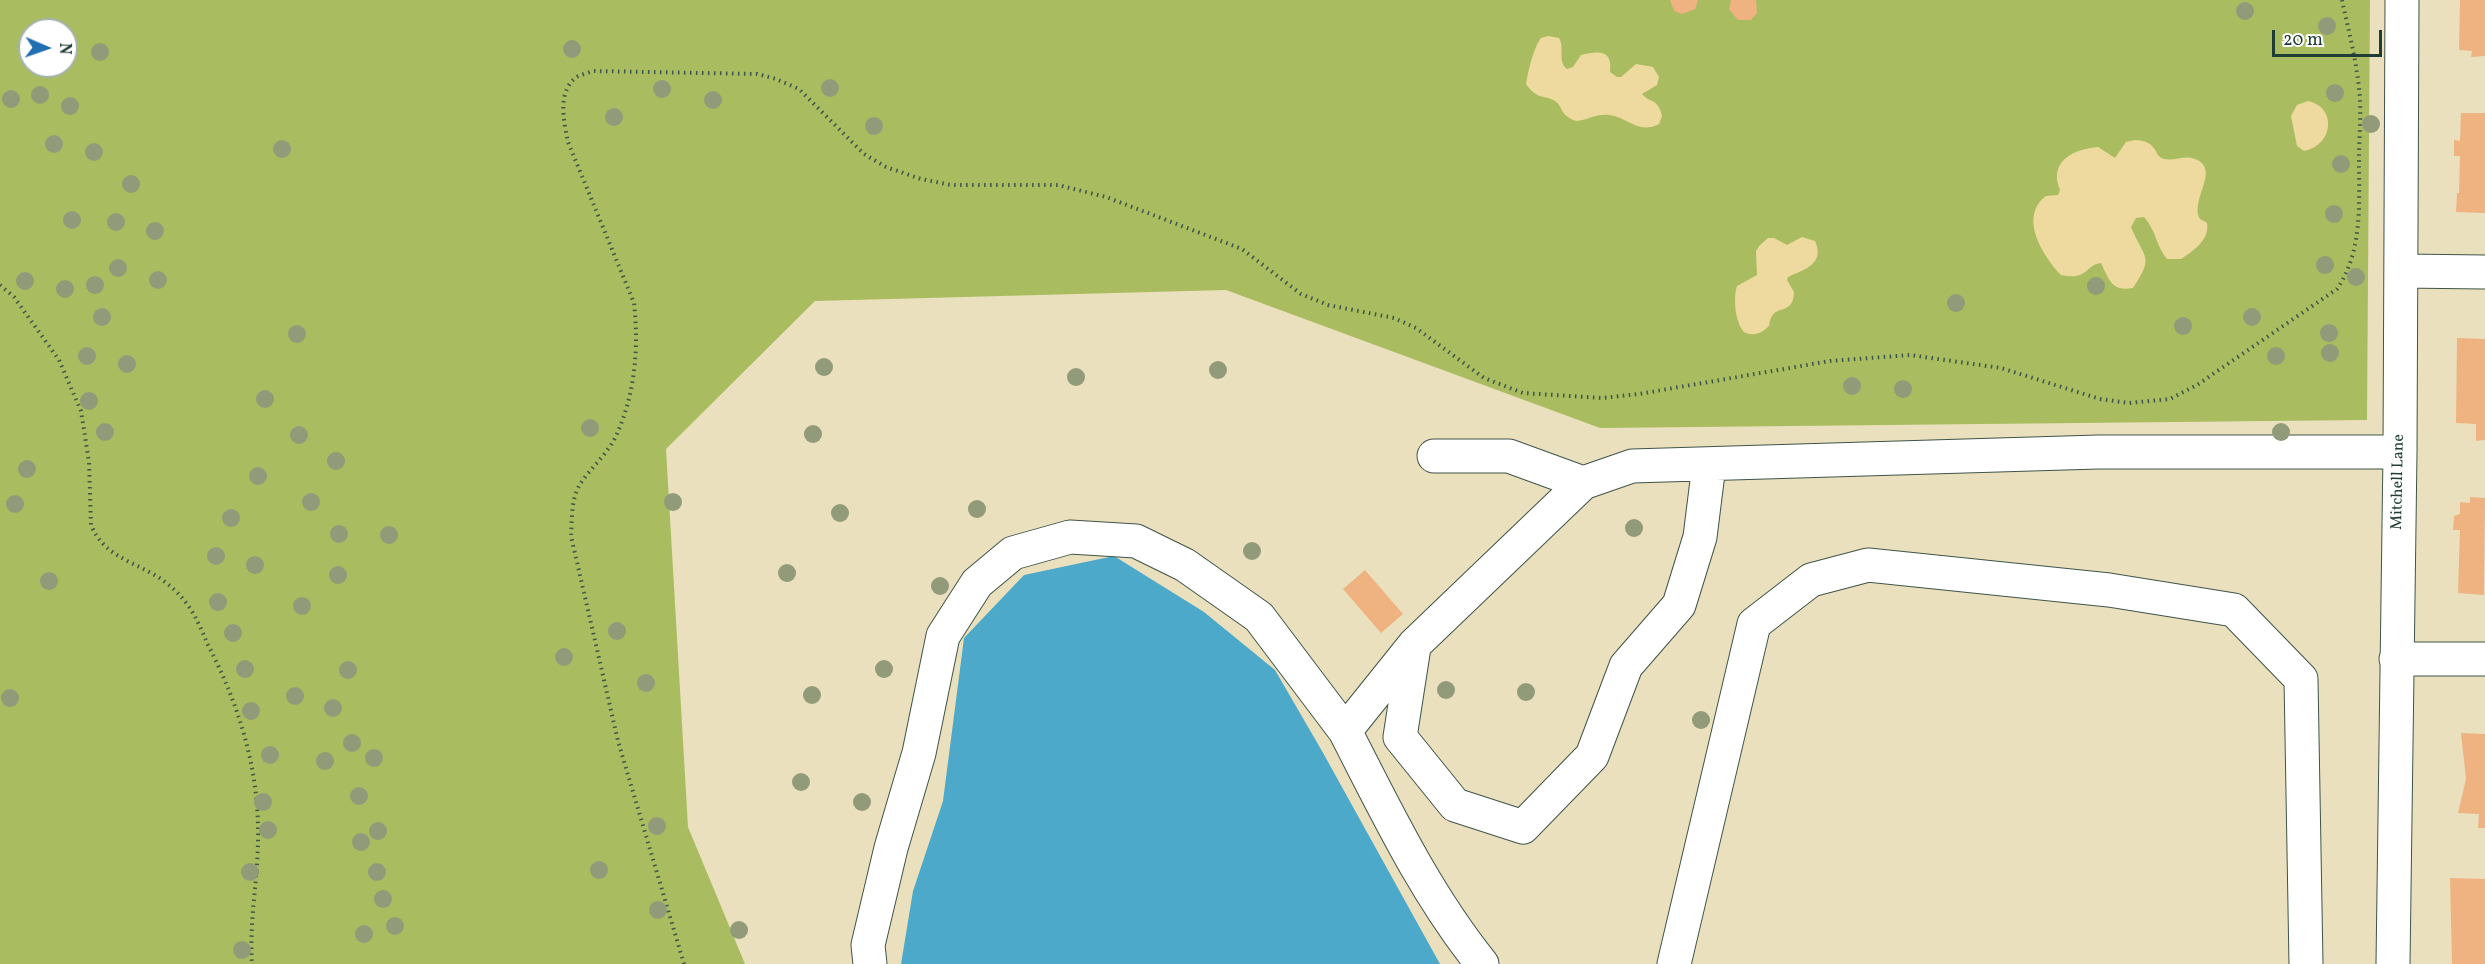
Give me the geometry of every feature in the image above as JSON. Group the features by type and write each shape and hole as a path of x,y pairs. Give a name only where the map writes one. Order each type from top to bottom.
{"street":[{"name":"Mitchell Lane","path":"2393,964 2400,452 2402,0"},
{"path":"2401,271 2485,272"},
{"path":"1345,730 1414,645 1583,483 1632,466 2098,452 2400,452"},
{"path":"1434,456 1509,456 1583,483"},
{"path":"1414,645 1400,737 1455,805 1523,827 1592,756 1626,666 1679,605 1700,537 1710,465"},
{"path":"870,964 868,945 891,848 919,753 943,636 977,583 1013,553 1070,537 1136,542 1185,564 1260,617 1345,730 1404,848 1453,928 1482,964"},
{"path":"1674,964 1754,624 1811,580 1868,565 2109,590 2234,610 2301,679 2306,964"},
{"path":"2396,659 2485,659"}],"path":[{"path":"684,964 618,741 571,536 573,506 578,488 614,441 626,410 633,387 636,326 634,303 568,142 563,99 575,79 593,71 757,75 776,79 799,89 864,154 886,167 921,179 951,185 1058,185 1106,197 1242,249 1301,294 1310,298 1328,305 1394,318 1416,328 1484,378 1524,393 1602,398 1830,361 1910,355 2001,368 2100,399 2129,403 2170,399 2198,385 2337,289 2346,276 2354,249 2358,221 2360,99 2342,0"},
{"path":"0,285 14,297 59,360 81,411 89,462 91,525 95,534 104,547 118,558 154,574 176,591 189,607 225,678 254,768 258,803 258,838 250,926 252,964"}],"green space":[{"path":"0,0 2370,0 2367,420 1600,428 1226,290 815,301 666,449 688,827 745,964 0,964"}],"sand":[{"path":"1548,36 1559,38 1562,63 1567,69 1573,67 1581,55 1593,53 1607,55 1610,72 1617,77 1621,77 1636,64 1653,67 1659,77 1657,85 1642,94 1658,106 1662,116 1659,124 1652,127 1639,127 1616,116 1605,115 1576,121 1566,116 1555,101 1534,93 1526,84 1533,54 1541,38"},
{"path":"2308,101 2324,110 2328,126 2321,142 2304,151 2297,146 2291,116 2297,105"},
{"path":"2135,140 2148,143 2164,159 2192,158 2201,162 2206,176 2198,211 2200,219 2207,223 2206,235 2195,249 2181,259 2167,259 2148,222 2144,217 2136,218 2131,227 2145,257 2145,263 2133,288 2115,286 2101,263 2076,276 2061,275 2041,247 2034,225 2034,215 2038,205 2046,196 2058,195 2060,190 2057,180 2060,164 2065,158 2080,150 2098,147 2115,158 2126,142"},
{"path":"1802,237 1815,241 1817,255 1812,265 1788,277 1787,280 1794,292 1790,305 1774,314 1769,326 1761,332 1751,334 1744,332 1737,316 1736,291 1737,286 1757,275 1756,251 1759,246 1768,238 1774,238 1787,245"}],"water":[{"path":"1114,556 1204,612 1275,670 1440,964 901,964 913,891 943,801 964,638 1024,575"}],"building":[{"path":"1670,0 1698,0 1695,9 1682,14 1674,11"},
{"path":"1731,0 1756,0 1757,13 1751,20 1738,20 1729,9"},
{"path":"2460,0 2485,0 2485,56 2471,57 2472,51 2459,50"},
{"path":"2461,113 2485,113 2485,213 2456,212 2460,156 2454,156 2454,140 2460,141"},
{"path":"2457,338 2485,339 2485,440 2476,441 2476,424 2456,423"},
{"path":"2470,497 2485,498 2484,595 2458,593 2460,530 2453,530 2454,516 2460,514 2460,502 2470,503"},
{"path":"1365,570 1403,614 1381,633 1343,589"},
{"path":"2461,733 2485,734 2485,828 2478,828 2479,814 2458,813 2466,779"},
{"path":"2450,878 2485,879 2485,964 2452,964"}]}
